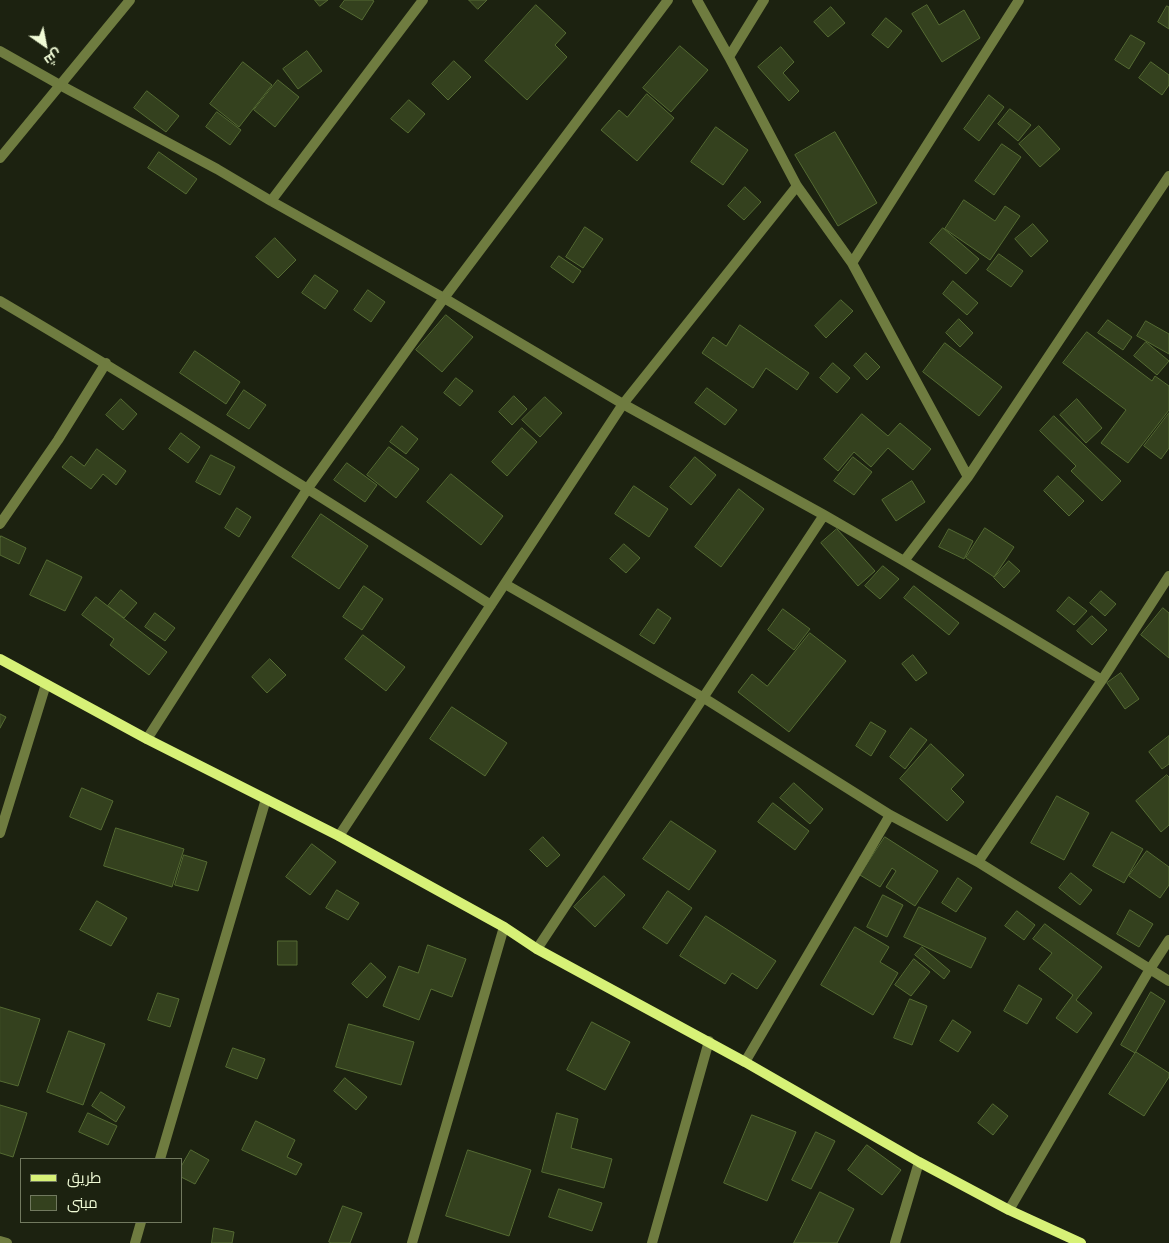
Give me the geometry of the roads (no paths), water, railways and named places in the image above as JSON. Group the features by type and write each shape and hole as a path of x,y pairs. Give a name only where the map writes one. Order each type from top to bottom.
{"street":[{"path":"0,158 130,0"},
{"path":"271,201 423,0"},
{"path":"147,739 308,488 444,298 668,0"},
{"path":"697,0 797,186 852,263 968,477"},
{"path":"729,57 764,0"},
{"path":"852,263 1019,0"},
{"path":"0,51 217,169 444,298 622,404 904,561 1102,680"},
{"path":"904,561 968,477 1169,176"},
{"path":"340,836 622,404 797,186"},
{"path":"0,301 106,363 308,488 491,605"},
{"path":"0,524 58,440 106,363"},
{"path":"537,949 824,515"},
{"path":"978,862 1102,680 1169,576"},
{"path":"505,584 704,698 890,815 978,862 1169,981"},
{"path":"0,659 147,739 340,836 504,927 537,949 709,1041 919,1162 1009,1210 1081,1243"},
{"path":"0,833 46,684"},
{"path":"160,1158 266,799"},
{"path":"745,1062 890,815"},
{"path":"412,1243 504,927"},
{"path":"1009,1210 1150,969 1169,940"},
{"path":"652,1243 709,1041"},
{"path":"895,1243 919,1162"},
{"path":"135,1243 141,1223"},
{"path":"0,1241 7,1243"}]}
